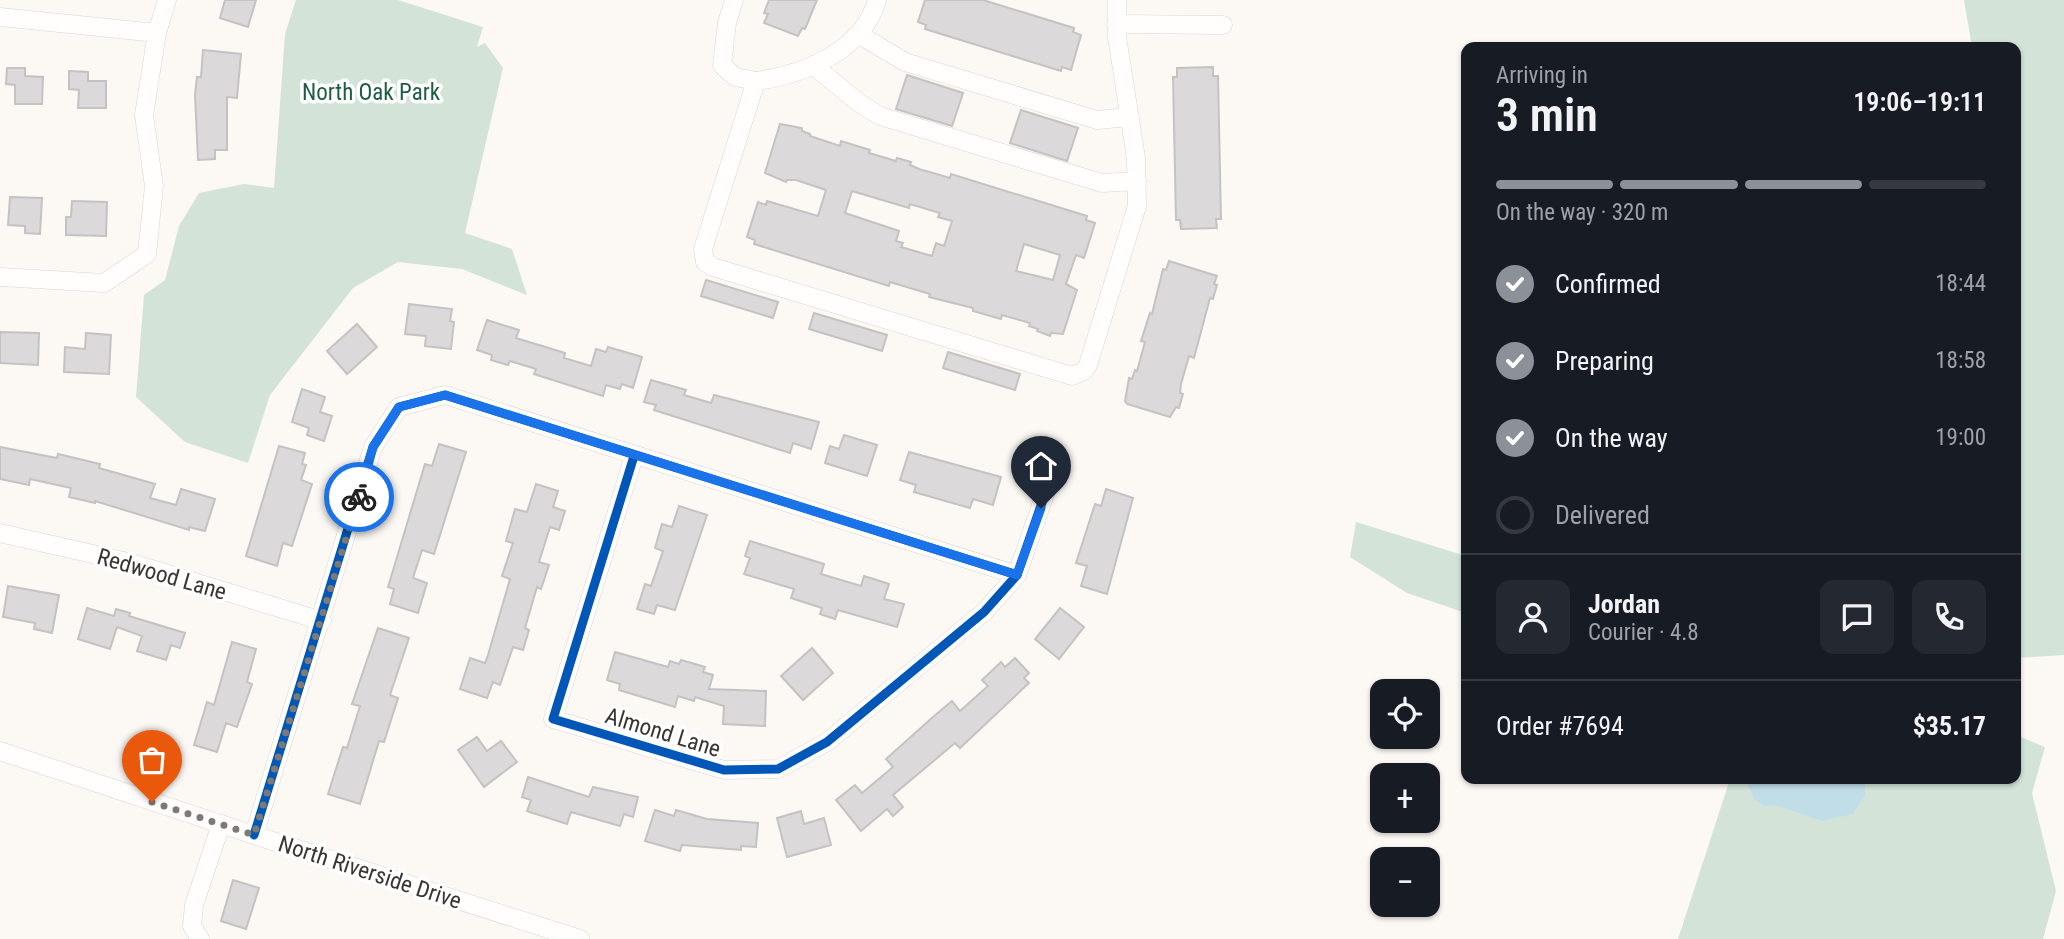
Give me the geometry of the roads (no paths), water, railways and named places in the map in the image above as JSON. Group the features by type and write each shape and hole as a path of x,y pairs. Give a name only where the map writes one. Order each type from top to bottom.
{"street":[{"path":"0,277 104,283 147,254 154,186 144,115 157,33 167,0"},
{"path":"734,0 727,23 722,65 735,77 756,81 786,78 814,66 858,34 870,19 877,0"},
{"path":"756,81 703,249 707,263 1064,375 1080,374 1088,365 1134,221 1137,181 1116,24 1118,0"},
{"path":"0,17 157,33"},
{"path":"1116,24 1223,24"},
{"path":"858,34 905,62 1097,120 1130,117"},
{"path":"814,66 859,103 880,116 1102,183 1137,181"},
{"path":"254,835 322,621 373,447 399,407 445,395 1017,575"},
{"name":"Almond Lane","path":"634,456 553,719 724,771 778,769 827,742 984,612 1017,575 1056,462"},
{"name":"Redwood Lane","path":"0,533 132,563 322,621"},
{"name":"North Riverside Drive","path":"0,751 535,932 580,939"},
{"path":"200,939 192,926 194,905 220,824"}],"water":[{"path":"1747,784 1865,784 1865,795 1853,814 1822,821 1778,806 1765,806 1754,799"}],"park label":[{"name":"North Oak Park","path":"371,92"}]}
